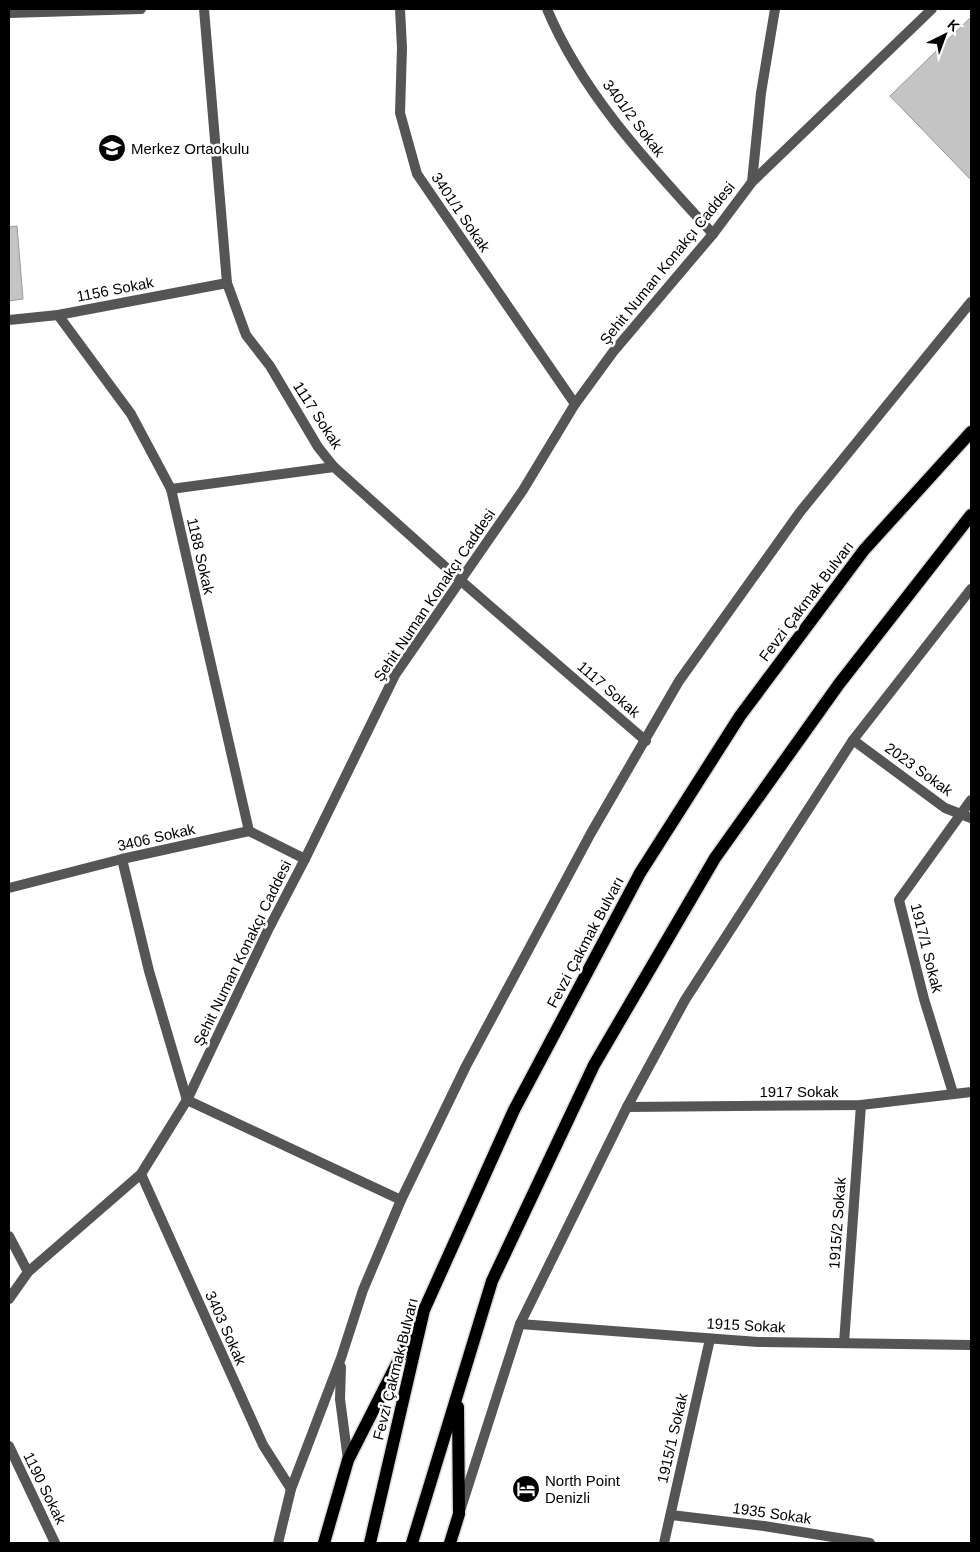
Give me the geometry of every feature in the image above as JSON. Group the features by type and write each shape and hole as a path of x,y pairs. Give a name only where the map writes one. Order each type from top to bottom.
{"main road":[{"name":"Fevzi Çakmak Bulvarı","path":"370,1543 424,1310 514,1110 640,873 740,716 864,550 971,432"},
{"path":"412,1543 492,1281 594,1065 716,858 839,684 971,515"},
{"path":"324,1543 348,1460 424,1310"},
{"path":"450,1543 459,1514 458,1394"}],"street":[{"path":"9,13 140,9"},
{"name":"1117 Sokak","path":"204,9 227,283 246,335 270,366 318,447 334,467 460,580 646,741"},
{"name":"3401/1 Sokak","path":"400,9 402,48 400,113 417,174 575,404"},
{"name":"3401/2 Sokak","path":"547,9 561,42 630,143 713,234"},
{"path":"752,182 761,93 775,9"},
{"name":"Şehit Numan Konakçı Caddesi","path":"9,1299 28,1272 141,1174 187,1100 268,930 395,676 523,490 575,404 613,352 713,234 752,182 932,9"},
{"name":"1156 Sokak","path":"9,320 58,315 227,283"},
{"path":"278,1543 291,1490 341,1358 363,1290 401,1200 470,1058 591,833 646,741 679,681 800,512 971,302"},
{"name":"1188 Sokak","path":"58,315 131,414 171,489 249,832"},
{"path":"171,489 334,467"},
{"path":"459,1514 520,1324 627,1107 685,1000 853,740 971,589"},
{"name":"2023 Sokak","path":"853,740 945,808 971,818"},
{"name":"1917/1 Sokak","path":"953,1093 924,999 899,900 971,800"},
{"path":"249,832 305,859"},
{"name":"3406 Sokak","path":"9,888 122,859 249,832"},
{"path":"122,859 149,971 187,1100 401,1200"},
{"name":"1917 Sokak","path":"627,1107 861,1105 971,1092"},
{"name":"1915/2 Sokak","path":"844,1344 861,1105"},
{"name":"3403 Sokak","path":"141,1174 263,1445 291,1490"},
{"path":"9,1236 28,1272"},
{"name":"1915 Sokak","path":"520,1324 758,1342 971,1345"},
{"name":"1915/1 Sokak","path":"664,1543 710,1339"},
{"path":"341,1358 340,1399 348,1460"},
{"name":"1190 Sokak","path":"9,1446 55,1543"},
{"name":"1935 Sokak","path":"671,1515 764,1526 870,1543"}],"building":[{"path":"971,17 971,180 890,96"},
{"path":"17,226 23,299 9,301 9,227"}],"place":[{"name":"Merkez Ortaokulu","path":"112,148"},
{"name":"North Point Denizli","path":"526,1489"}]}
